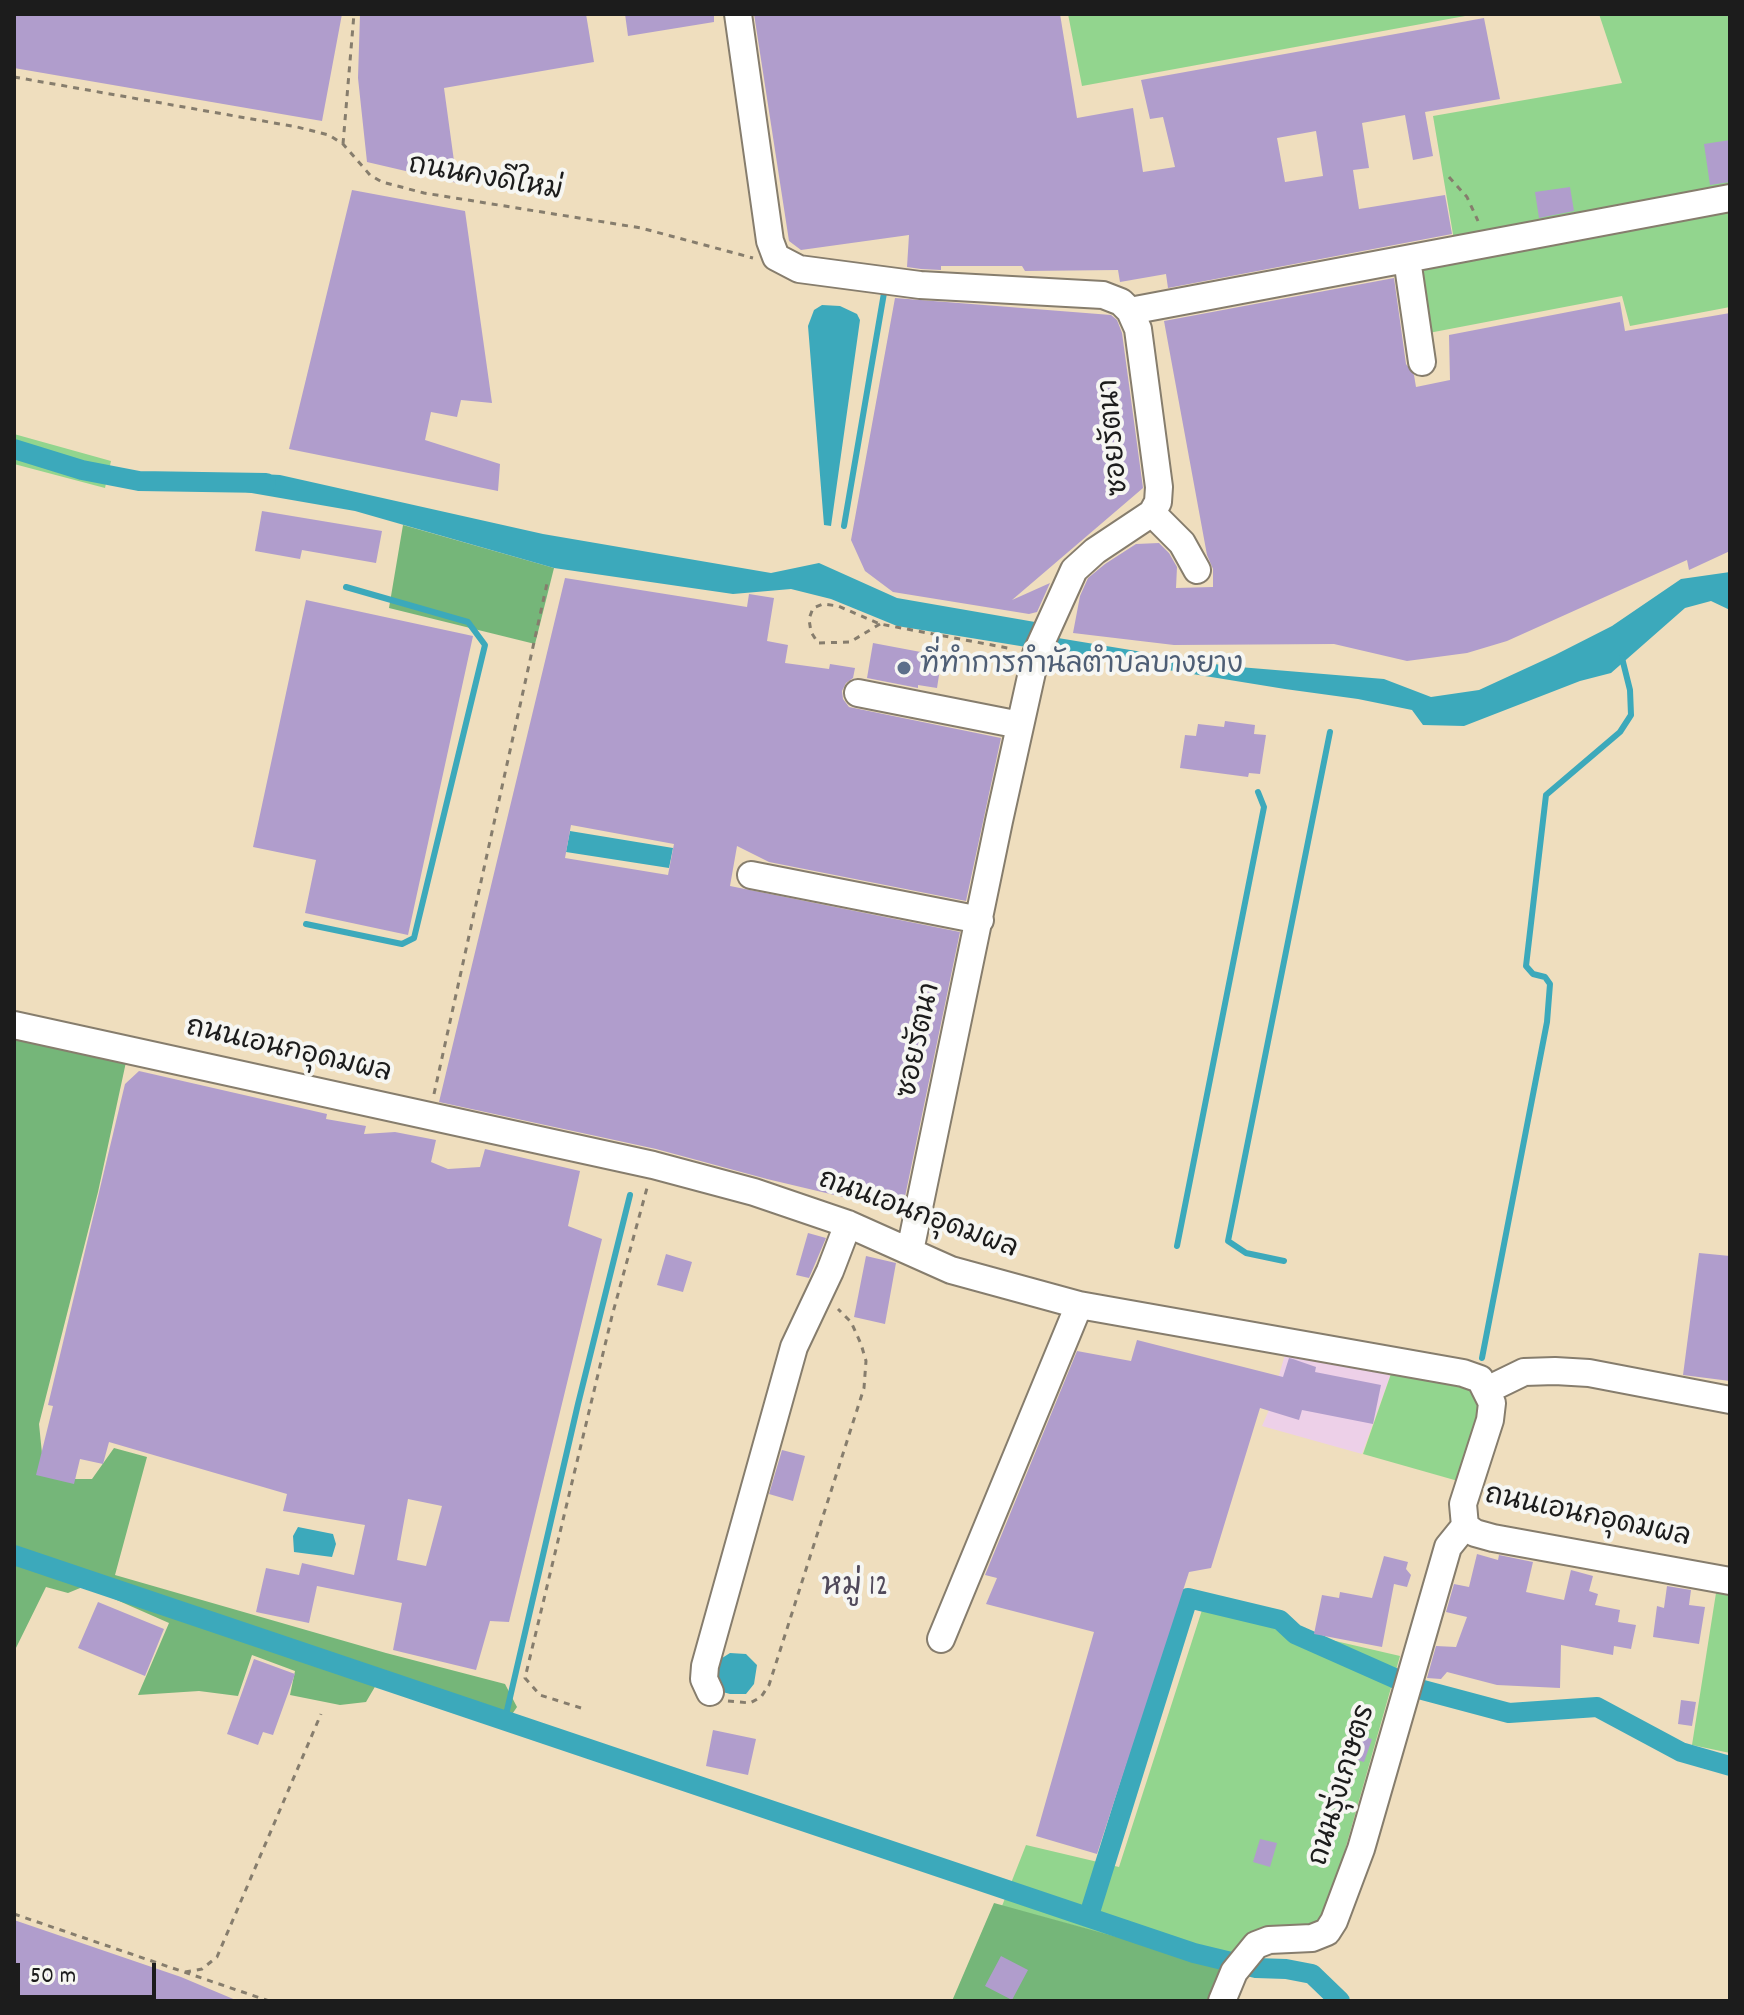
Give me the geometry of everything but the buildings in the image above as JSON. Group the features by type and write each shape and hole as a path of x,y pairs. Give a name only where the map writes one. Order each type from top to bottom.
{"street":[{"path":"738,14 770,241 776,257 799,269 920,285 1103,295 1121,302 1130,311 1730,198"},
{"path":"1407,259 1422,362"},
{"name":"ซอยรัตนา","path":"910,1251 1036,655 1074,570 1095,551 1152,513 1158,502 1159,487 1138,329 1130,311"},
{"path":"1152,513 1182,543 1197,570"},
{"path":"858,693 1020,725"},
{"path":"751,875 980,920"},
{"name":"ถนนเอนกอุดมผล","path":"14,1025 653,1165 754,1192 848,1224 951,1270 1079,1305 1463,1373 1480,1379 1492,1403 1490,1420 1463,1504 1465,1526 1475,1533 1493,1538 1730,1581"},
{"path":"710,1692 704,1679 705,1666 794,1347 848,1224"},
{"path":"941,1639 1079,1305"},
{"path":"1487,1390 1524,1372 1555,1371 1589,1373 1730,1400"},
{"name":"ถนนรุ่งเกษตร","path":"1222,2001 1240,1964 1256,1945 1269,1940 1312,1938 1327,1932 1334,1921 1361,1849 1448,1547 1465,1526"}],"path":[{"path":"343,144 354,14"},
{"name":"ถนนคงดีใหม่","path":"14,77 329,135 343,144 370,175 382,182 424,193 641,228 753,258 776,257"},
{"path":"1449,177 1473,208 1482,245"},
{"path":"429,1117 548,579"},
{"path":"880,624 850,642 818,643 811,632 809,619 813,608 823,604 838,606 880,624 1036,655"},
{"path":"581,1708 540,1695 525,1678 612,1316 653,1165"},
{"path":"710,1692 730,1702 750,1703 761,1697 769,1685 864,1388 866,1361 851,1322 819,1295"},
{"path":"185,1972 202,1969 217,1957 321,1714"},
{"path":"14,1914 269,2001"}],"shaded area":[{"path":"1286,1351 1393,1368 1362,1454 1262,1426"}],"green space":[{"path":"1068,14 1476,14 1082,86"},
{"path":"1599,14 1730,14 1730,200 1455,246 1433,116 1622,83"},
{"path":"1730,207 1730,307 1630,326 1622,296 1413,336 1398,267"},
{"path":"14,434 111,461 105,488 14,464"},
{"path":"403,525 554,568 535,644 389,608"},
{"path":"14,1038 126,1062 98,1192 39,1424 44,1473 66,1479 92,1479 114,1448 147,1457 115,1575 505,1684 517,1707 504,1726 376,1685 366,1702 340,1705 290,1695 295,1671 252,1655 238,1696 199,1691 138,1695 169,1623 85,1586 68,1593 46,1587 14,1652"},
{"path":"1393,1368 1465,1381 1477,1393 1480,1412 1458,1481 1363,1454"},
{"path":"1716,1593 1730,1595 1730,1753 1692,1745"},
{"path":"1202,1610 1400,1656 1324,1924 1226,1967 1002,1906 1026,1845 1119,1867"},
{"path":"994,1903 1226,1967 1214,2001 952,2001"}],"water":[{"path":"822,305 840,306 857,314 860,320 831,526 824,525 808,326 814,310"},
{"path":"242,473 280,475 543,534 771,573 819,563 897,598 1035,622 1058,638 1227,666 1384,679 1431,697 1479,690 1555,655 1612,626 1681,579 1730,572 1730,610 1711,601 1685,608 1611,673 1580,681 1464,726 1423,725 1412,710 1358,699 897,626 831,599 791,589 733,594 554,568 355,511 240,491"},
{"path":"570,831 673,848 669,868 566,852"},
{"path":"298,1527 333,1534 336,1544 332,1557 294,1552 293,1536"},
{"path":"730,1653 746,1654 757,1665 754,1684 746,1694 719,1691 719,1660"}],"waterway":[{"path":"844,526 884,293"},
{"path":"14,449 82,470 139,481 266,483"},
{"path":"306,924 402,944 414,938 485,645 468,622 346,587"},
{"path":"1482,1358 1547,1022 1550,984 1545,977 1533,974 1526,966 1546,795 1620,732 1631,715 1630,690 1622,658"},
{"path":"1284,1261 1246,1253 1228,1241 1330,732"},
{"path":"1177,1246 1264,807 1258,792"},
{"path":"505,1719 630,1195"},
{"path":"14,1555 1194,1953 1256,1968 1312,1974 1340,2001"},
{"path":"1090,1912 1188,1598 1280,1620 1295,1634 1419,1689 1509,1713 1597,1707 1681,1752 1730,1766"}],"place":[{"name":"ที่ทำการกำนัลตำบลบางยาง","path":"904,668"}],"district":[{"name":"หมู่ 12","path":"855,1590"}]}
